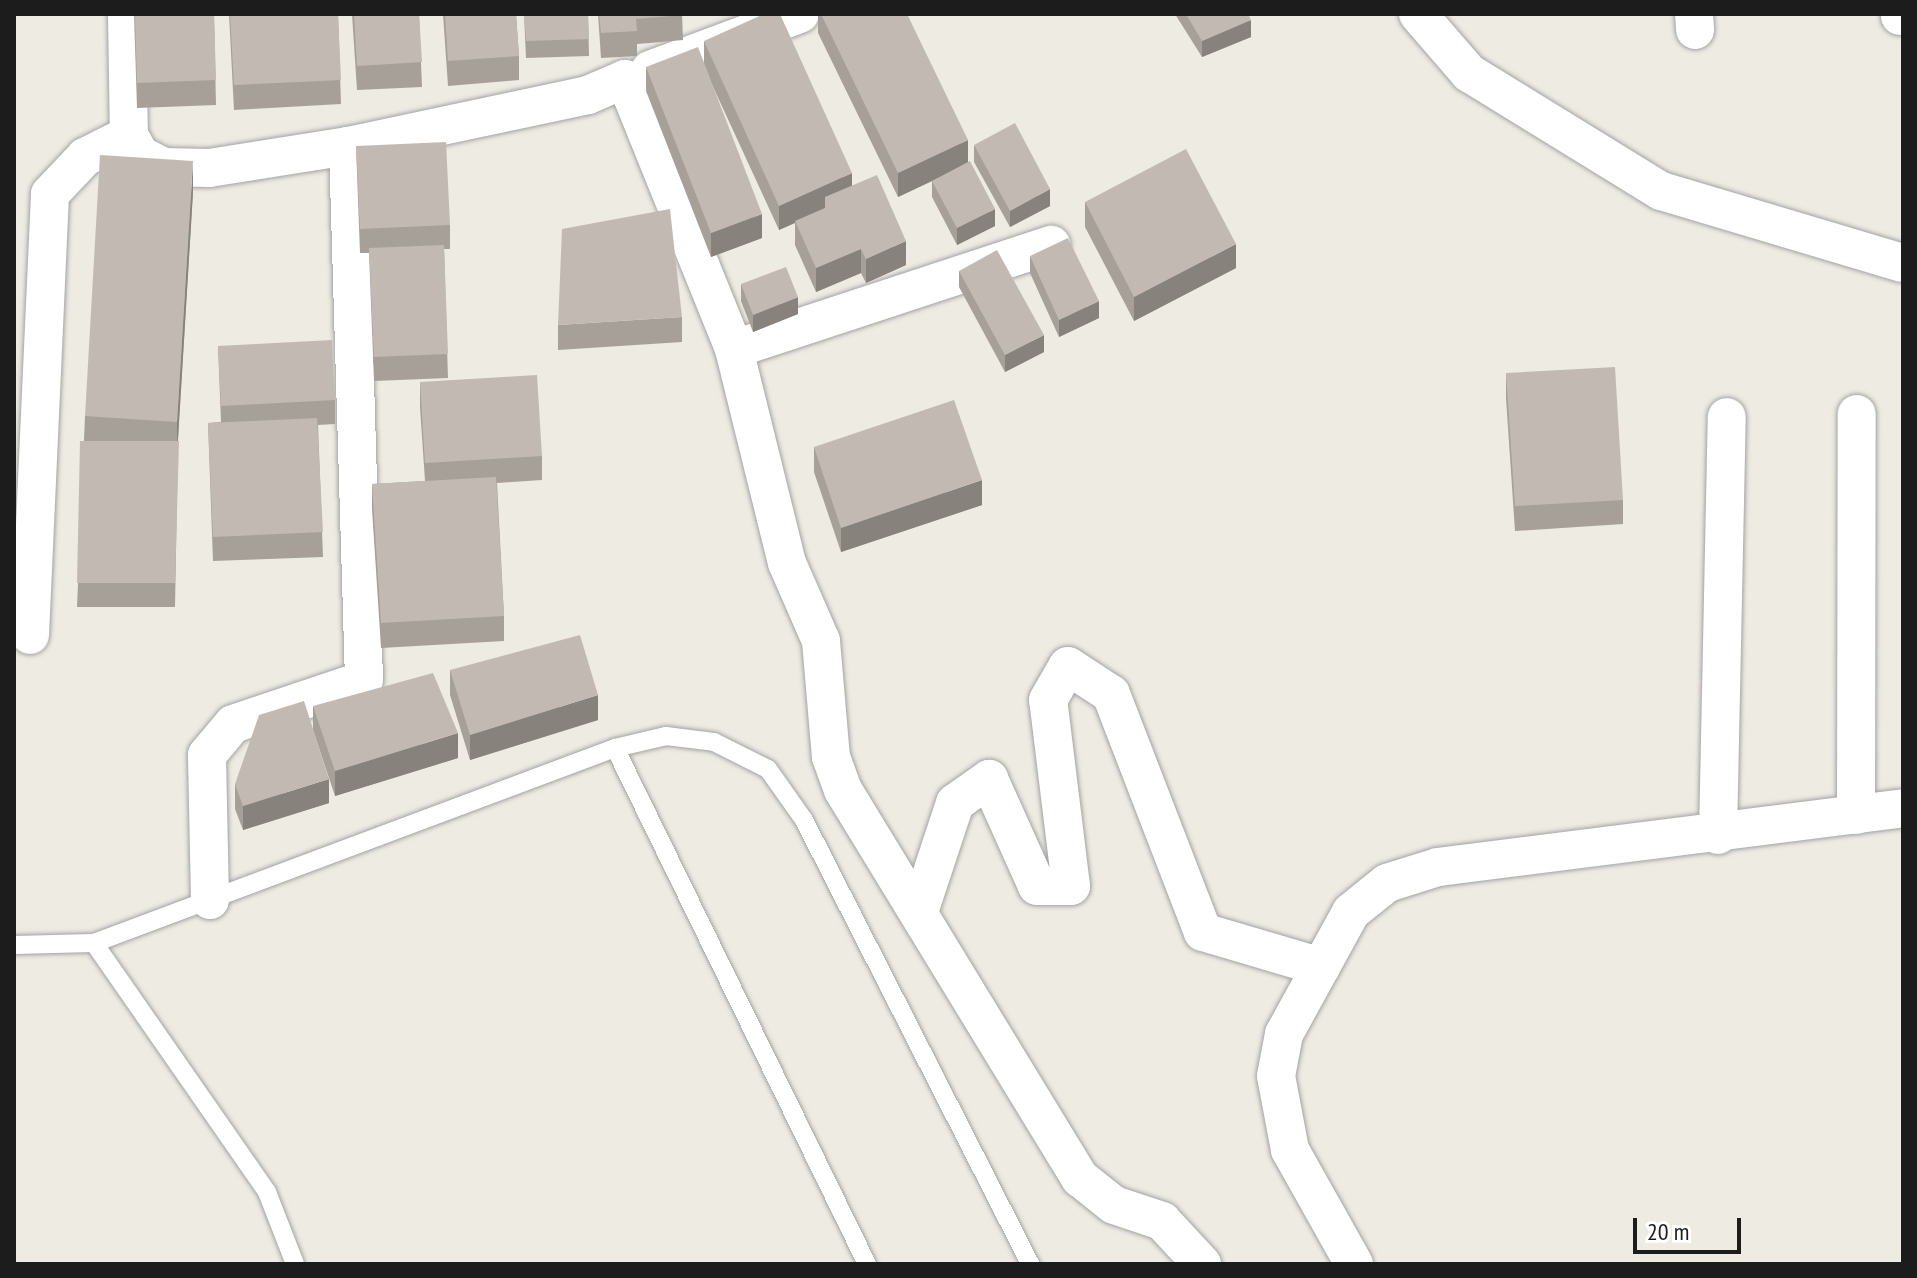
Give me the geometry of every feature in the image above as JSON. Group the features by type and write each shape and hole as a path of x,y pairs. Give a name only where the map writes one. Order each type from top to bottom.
{"street":[{"path":"127,14 129,135 140,155 164,167 209,168 348,146 588,95 800,14"},
{"path":"1418,14 1423,28 1469,73 1661,191 1903,263"},
{"path":"625,79 734,349 787,563 821,641 831,757 843,790 1080,1178 1114,1205 1162,1221 1202,1264"},
{"path":"30,635 50,194 85,157 129,135"},
{"path":"210,900 207,755 233,724 364,680 348,146"},
{"path":"734,349 1051,245"},
{"path":"1856,815 1857,414"},
{"path":"1718,835 1727,417"},
{"path":"919,912 955,803 989,779 1037,886 1071,886 1048,700 1068,666 1111,694 1203,932 1321,967"},
{"path":"1354,1264 1290,1150 1276,1076 1284,1034 1351,912 1387,883 1438,867 1718,835 1903,808"}],"lane":[{"path":"14,945 94,943 615,748 666,736 714,742 768,769 804,820 1030,1264"},
{"path":"615,748 867,1264"},
{"path":"94,943 267,1192 295,1264"}],"building":[{"path":"135,14 214,14 216,80 137,83"},
{"path":"230,14 338,14 341,80 234,85"},
{"path":"354,14 419,14 422,62 357,66"},
{"path":"445,14 516,14 519,56 448,61"},
{"path":"524,14 588,14 589,39 526,41"},
{"path":"599,14 683,15 636,19 637,31 601,33"},
{"path":"764,14 780,14 852,173 779,206 704,41"},
{"path":"821,14 907,14 968,140 898,173"},
{"path":"1186,14 1248,14 1251,20 1202,41"},
{"path":"698,47 762,214 711,233 646,67"},
{"path":"1015,123 1050,189 1010,211 974,145"},
{"path":"446,142 450,225 360,229 356,146"},
{"path":"1186,149 1236,244 1134,297 1085,202"},
{"path":"100,155 193,161 177,422 85,416"},
{"path":"970,161 995,209 957,228 932,181"},
{"path":"877,175 906,241 866,259 861,249 816,268 795,221 825,208 825,197"},
{"path":"670,209 682,317 558,325 562,229"},
{"path":"1068,238 1099,301 1059,320 1030,256"},
{"path":"444,245 448,354 374,357 369,248"},
{"path":"997,250 1044,335 1005,355 959,271"},
{"path":"786,267 798,297 753,315 741,284"},
{"path":"332,340 335,400 221,406 218,346"},
{"path":"1615,367 1623,500 1515,506 1506,373"},
{"path":"537,375 542,456 425,463 420,382"},
{"path":"954,400 982,480 841,528 814,447"},
{"path":"317,418 323,532 213,537 208,423"},
{"path":"80,441 179,441 175,583 77,583"},
{"path":"496,477 504,616 381,623 372,484"},
{"path":"580,635 598,695 470,735 450,670"},
{"path":"433,673 458,733 335,771 313,706"},
{"path":"304,701 329,779 243,806 235,784 259,715"}]}
